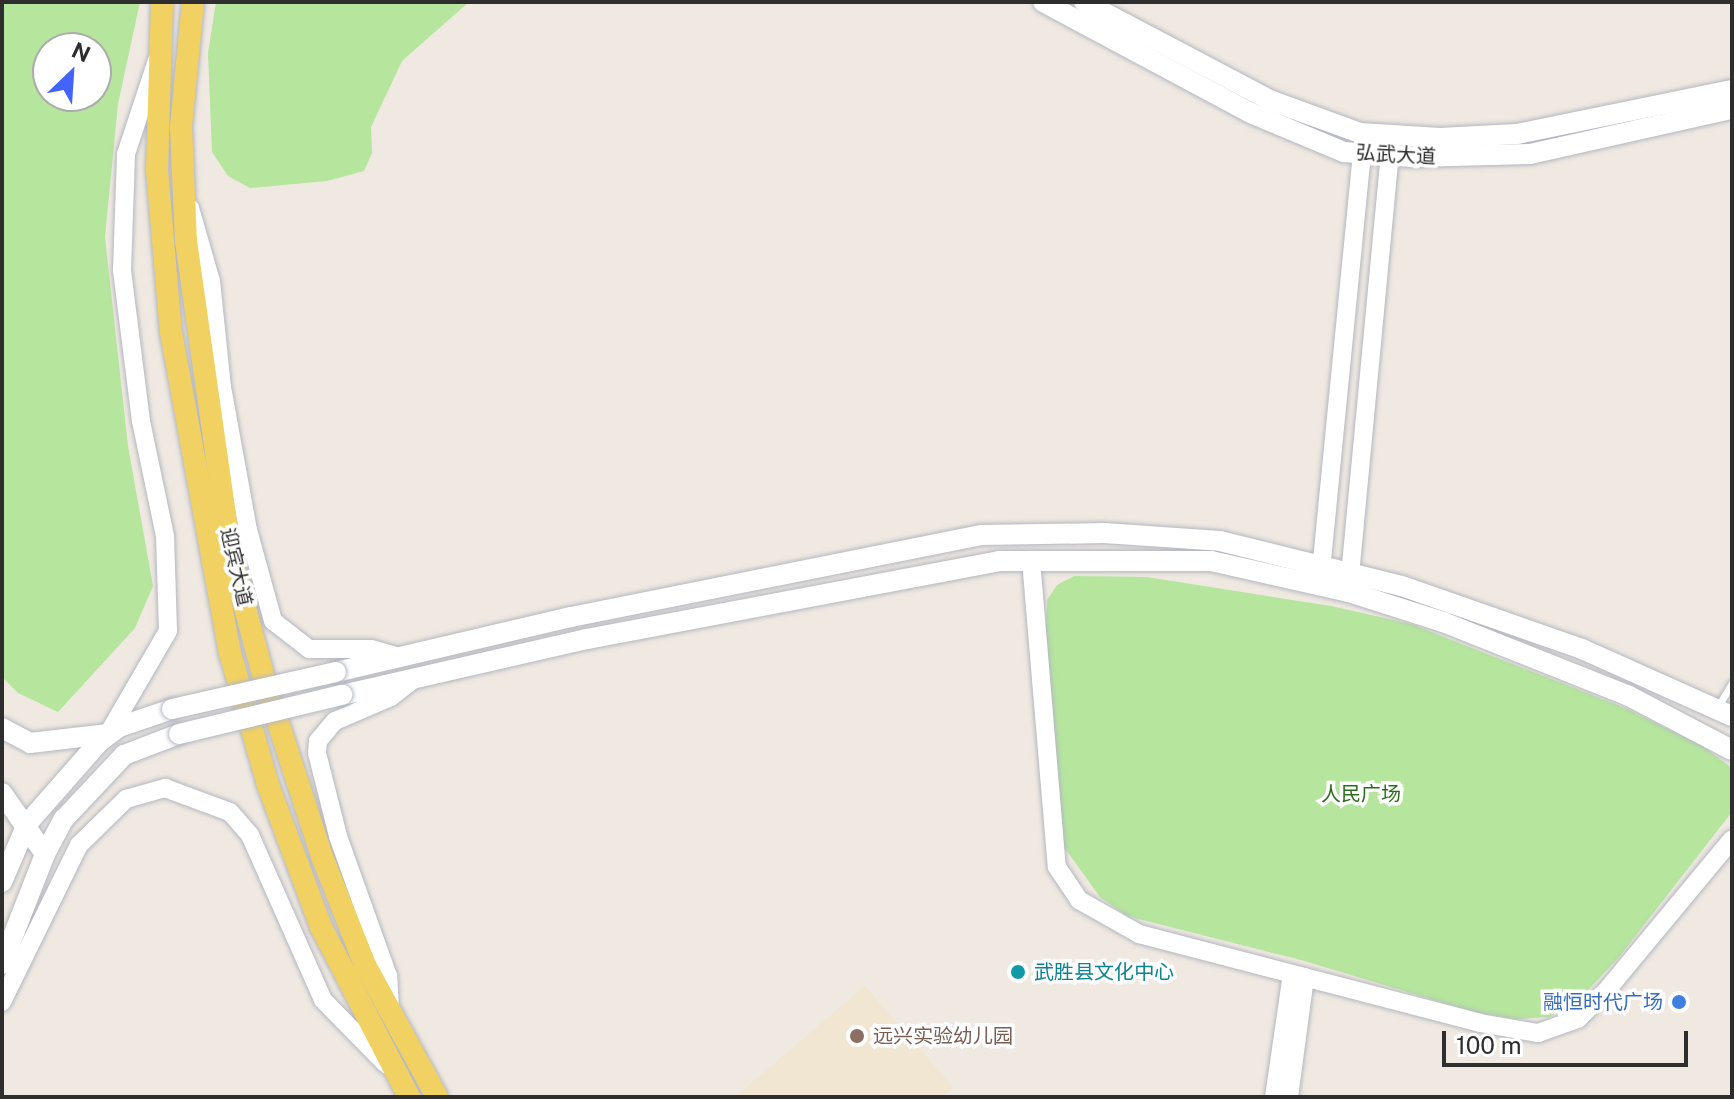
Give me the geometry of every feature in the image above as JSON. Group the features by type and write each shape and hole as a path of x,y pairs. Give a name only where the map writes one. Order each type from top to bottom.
{"main road":[{"name":"迎宾大道","path":"162,2 157,170 171,332 230,653 268,785 321,927 409,1097"},
{"name":"迎宾大道","path":"193,2 181,127 183,189 205,397 231,556 266,686 323,859 365,965 437,1097"},
{"name":"弘武大道","path":"1043,2 1299,136 1363,144 1530,154 1732,109"},
{"name":"弘武大道","path":"1084,2 1272,101 1363,144"},
{"name":"弘武大道","path":"1391,146 1517,134 1732,90"},
{"path":"2,728 41,744 108,734 172,709 571,617 982,535 1104,533 1220,541 1321,576"},
{"path":"2,964 45,854 64,819 115,763 135,748 179,734 587,639 999,561 1211,561 1350,582 1582,649 1724,712"},
{"path":"1350,582 1629,696 1732,750"},
{"path":"2,882 27,824 108,734"},
{"path":"2,793 27,824 45,854"}],"street":[{"path":"108,734 168,631 165,536 141,421 122,270 126,154 160,54"},
{"path":"1321,576 1363,144"},
{"path":"1350,582 1391,146"},
{"path":"183,189 211,281 222,387 248,530 273,621 309,649 371,649 399,657"},
{"path":"1031,560 1057,867 1079,900 1139,934 1480,1023 1538,1033 1578,1019 1606,991 1732,839"},
{"path":"391,1013 388,976 338,836 317,753 318,741 335,721 391,697 416,678"},
{"path":"2,1002 79,845 126,799 174,790 230,812 250,835 323,1000 395,1075"},
{"path":"1274,1097 1298,976"},
{"path":"1289,1097 1298,976"}],"lane":[{"path":"1724,712 1732,683"}],"shaded area":[{"name":"远兴实验幼儿园","path":"865,986 953,1087 942,1097 735,1097"}],"green space":[{"path":"2,2 140,2 118,104 105,237 128,446 153,586 135,628 58,712 18,693 2,677"},
{"path":"216,2 469,2 402,61 371,127 372,153 364,171 327,181 250,188 228,176 212,152 208,53"},
{"name":"人民广场","path":"1074,576 1147,577 1331,606 1411,624 1625,708 1701,745 1732,768 1732,812 1619,957 1575,1004 1549,1017 1516,1019 1474,1012 1301,960 1127,916 1100,897 1064,847 1046,626 1047,600 1057,585"}],"place":[{"name":"武胜县文化中心","path":"1018,972"},
{"name":"融恒时代广场","path":"1679,1002"},
{"name":"远兴实验幼儿园","path":"857,1036"}]}
